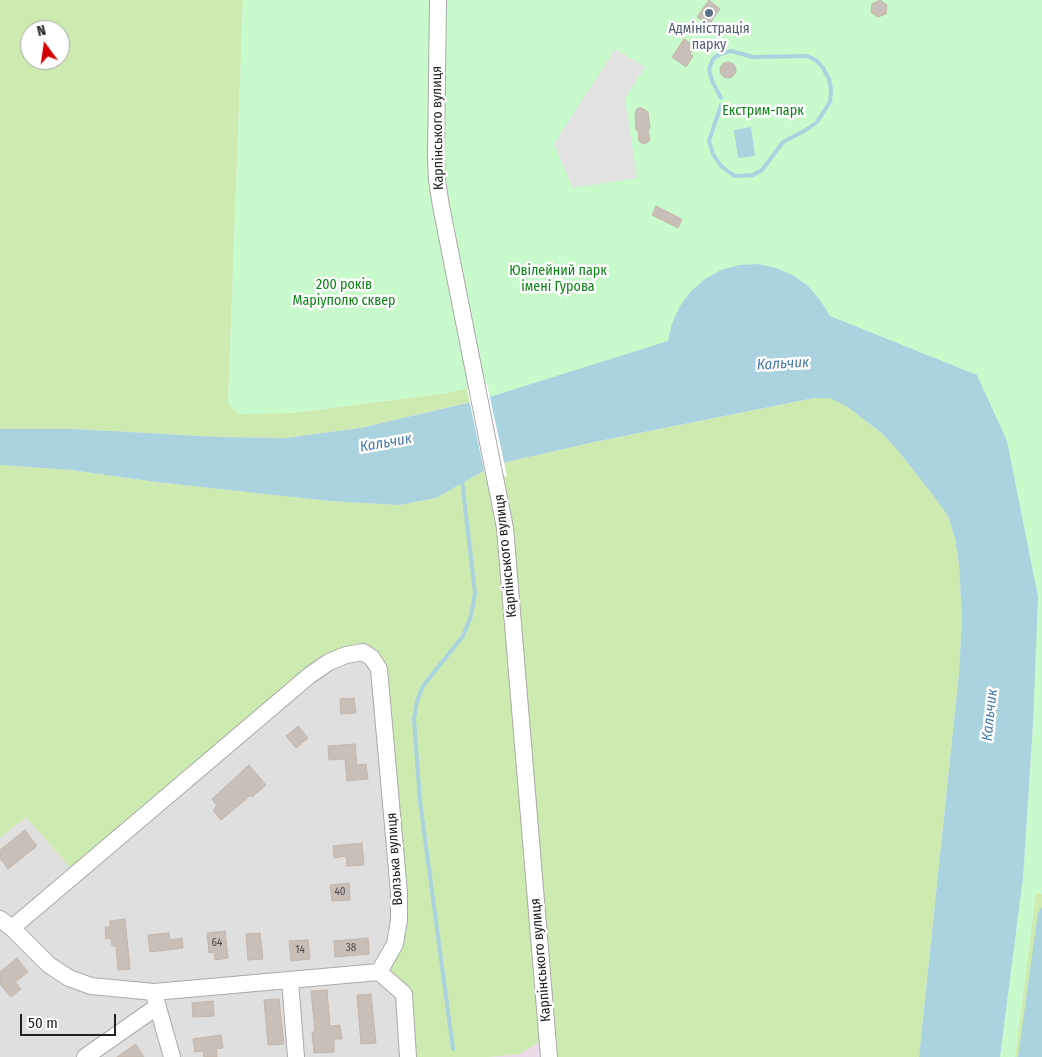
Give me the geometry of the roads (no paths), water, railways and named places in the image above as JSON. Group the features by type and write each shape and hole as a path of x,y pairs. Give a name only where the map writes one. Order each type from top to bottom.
{"street":[{"name":"Карпінського вулиця","path":"438,0 437,180 506,528 549,1057"},
{"name":"Волзька вулиця","path":"6,924 310,675 329,662 346,655 363,652 372,658 379,669 399,893 399,920 395,944 379,972"},
{"path":"6,924 49,964 69,978 91,986 156,999 290,980 379,972 404,994 408,1057"},
{"path":"290,980 296,1057"},
{"path":"84,1057 156,999"},
{"path":"156,999 172,1057"}],"water":[{"path":"751,127 755,156 738,158 734,130"},
{"name":"Кальчик","path":"758,264 776,268 793,275 808,286 830,316 977,375 1007,441 1038,597 1033,724 1023,878 1000,1057 919,1057 959,673 962,618 959,565 955,538 948,516 936,499 883,434 846,406 830,398 814,398 594,442 494,465 436,498 400,505 329,501 156,482 71,470 0,465 0,429 75,429 218,437 286,438 360,428 480,400 668,341 672,323 680,306 691,291 705,279 721,270 739,265"},
{"path":"1042,907 1042,1057 1018,1057 1038,913"}],"waterway":[{"path":"721,98 712,81 709,69 713,59 720,54 731,51 753,57 807,56 818,62 823,68 829,79 831,89 830,102 817,122 783,142 762,170 753,175 735,176 721,166 713,154 709,141 721,105"},
{"path":"453,1049 420,801 414,719 417,701 423,686 463,636 471,616 475,593 462,480"}],"place":[{"name":"Адміністрація парку","path":"709,13"}],"park label":[{"name":"Екстрим-парк","path":"763,111"},
{"name":"Ювілейний парк імені Гурова","path":"558,280"},
{"name":"200 років Маріуполю сквер","path":"344,294"}]}
